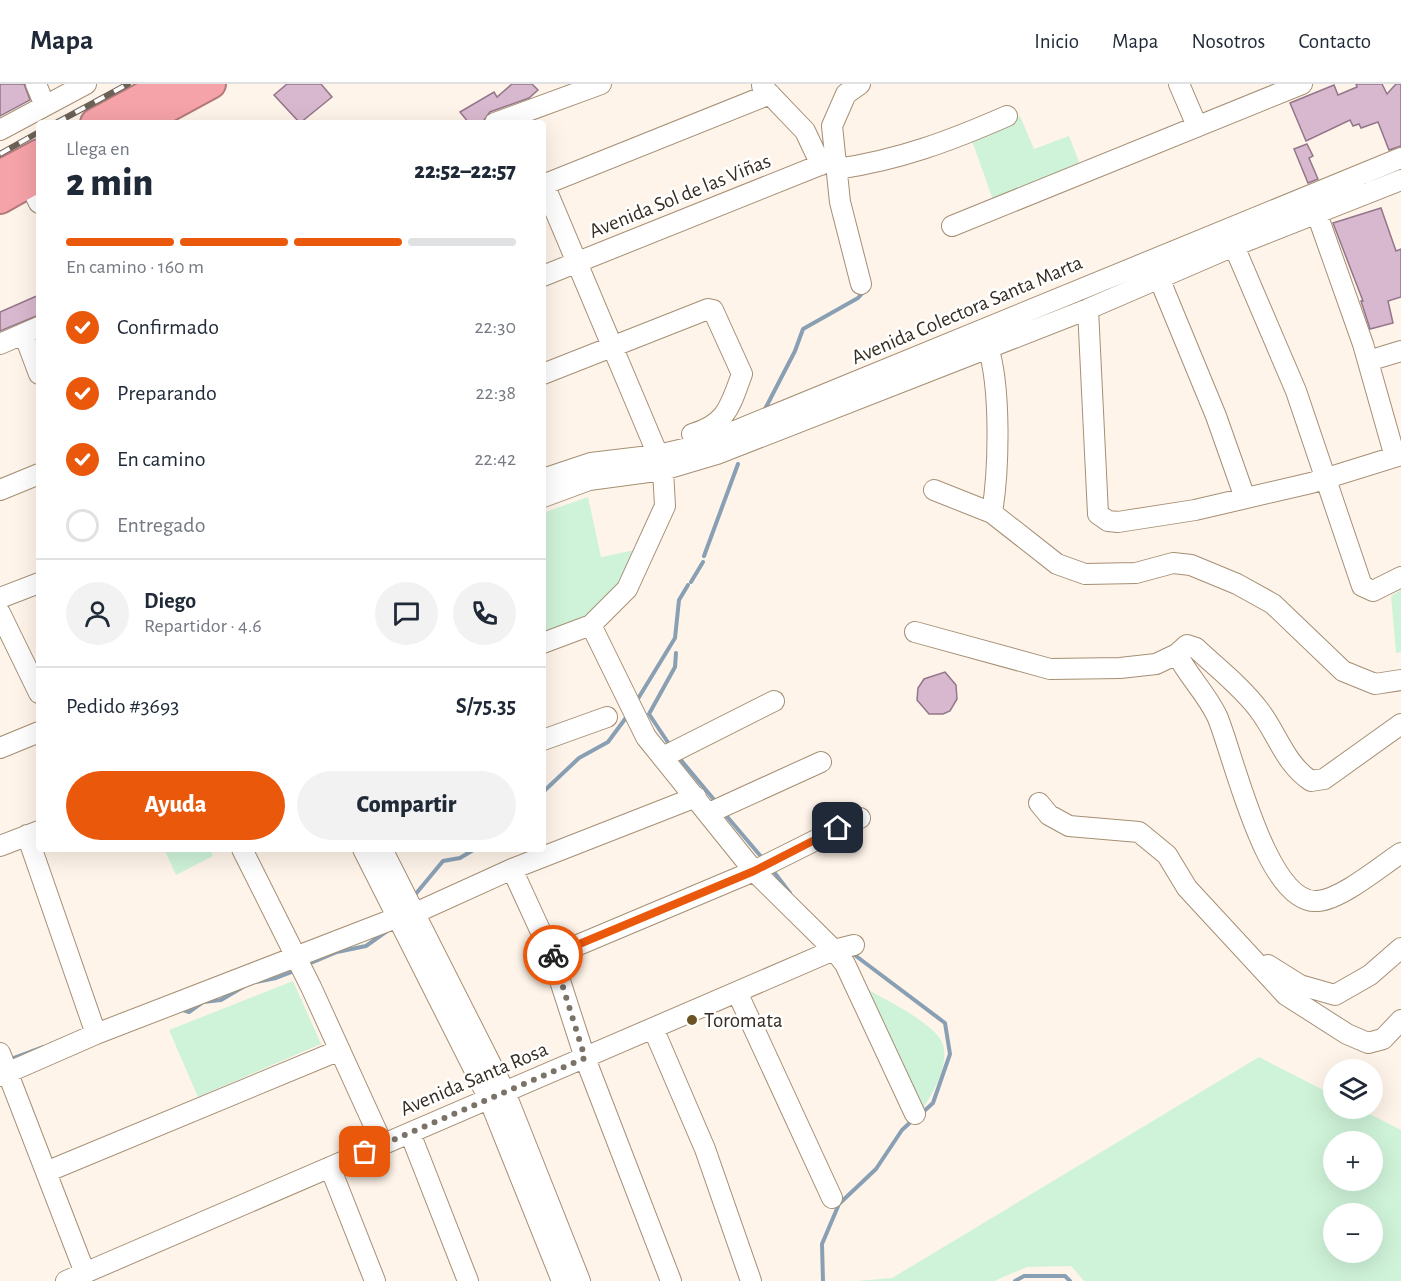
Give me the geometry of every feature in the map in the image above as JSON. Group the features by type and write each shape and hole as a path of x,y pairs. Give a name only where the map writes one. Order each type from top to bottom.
{"highway":[{"path":"101,120 167,84"},
{"path":"145,120 211,84"},
{"path":"0,199 30,172"}],"street":[{"path":"36,84 45,106"},
{"path":"0,130 87,84"},
{"path":"516,119 601,84"},
{"path":"860,84 846,94 832,126 831,164 861,284"},
{"path":"1179,84 1197,126"},
{"path":"952,226 1302,84"},
{"path":"546,183 765,89 805,131 831,164"},
{"name":"Avenida Sol de las Viñas","path":"546,275 831,164 863,165 930,147 963,137 1007,116"},
{"name":"Avenida Colectora Santa Marta","path":"546,495 658,456 701,445 1401,158"},
{"name":"Avenida Colectora Santa Marta","path":"546,478 591,463 658,456 692,464 1088,309 1234,246 1317,214 1399,187"},
{"path":"546,191 658,456 665,506 627,589 591,625 546,642"},
{"path":"1088,309 1098,514 1108,521 1118,522 1245,498 1325,479 1398,456 1317,214"},
{"path":"1234,246 1296,391 1362,586 1373,591 1401,577"},
{"path":"1159,278 1216,416 1245,498"},
{"path":"546,373 708,309 716,312 742,374 731,405 713,428 658,456"},
{"path":"0,344 32,331 36,356"},
{"path":"988,347 994,366 998,481 992,513"},
{"path":"1368,361 1401,351"},
{"path":"0,490 36,475"},
{"path":"934,490 992,513 1057,564 1085,574 1136,573 1173,563 1200,569 1237,584 1273,604 1343,671 1375,684 1401,680"},
{"path":"0,598 36,584"},
{"path":"0,613 36,687"},
{"path":"591,625 646,737 754,871 834,950 845,964 915,1113"},
{"path":"915,632 1050,669 1120,668 1156,664 1177,654 1187,645 1196,648 1260,711 1276,741 1303,776 1311,781 1324,779 1401,724"},
{"path":"1177,654 1186,672 1207,697 1218,718 1238,784 1270,860 1306,900 1318,901 1332,897 1401,852"},
{"path":"663,757 774,701"},
{"path":"546,739 607,717"},
{"path":"0,747 36,733"},
{"path":"709,813 821,762"},
{"path":"4,1074 96,1034 297,959 405,916 512,869 696,797"},
{"path":"1038,803 1049,815 1069,826 1140,832 1167,855 1187,888 1286,995 1347,1034 1368,1043 1383,1039 1401,1020"},
{"path":"552,956 754,871 860,818"},
{"path":"0,846 33,833"},
{"path":"39,852 96,1034"},
{"path":"244,852 297,959 383,1145"},
{"path":"365,852 405,916 497,1095 580,1281"},
{"path":"383,852 405,916"},
{"path":"512,869 552,956 585,1058 671,1281"},
{"name":"Avenida Santa Rosa","path":"66,1281 834,950 854,945"},
{"path":"1248,952 1300,986 1335,995 1370,975 1401,948"},
{"path":"737,992 832,1198"},
{"path":"653,1028 705,1149 751,1281"},
{"path":"46,1172 340,1050"},
{"path":"0,1053 4,1074 46,1172 85,1273"},
{"path":"497,1095 562,1281"},
{"path":"410,1133 468,1281"},
{"path":"330,1167 375,1281"}],"green space":[{"path":"1020,116 1034,149 1069,136 1081,167 994,203 971,138"},
{"path":"588,497 601,557 635,550 640,564 589,614 546,631 546,512"},
{"path":"1401,590 1401,652 1396,653 1391,596"},
{"path":"165,852 211,852 213,856 176,875"},
{"path":"293,981 321,1044 198,1097 169,1030"},
{"path":"861,986 920,1020 939,1037 943,1045 942,1070 922,1110"},
{"path":"1259,1057 1323,1090 1323,1119 1380,1119 1401,1130 1401,1281 1084,1281 1071,1266 1027,1267 994,1281 857,1281 892,1278"}],"building":[{"path":"0,84 24,84 30,100 0,116"},
{"path":"287,84 321,84 332,97 304,120 297,120 274,95"},
{"path":"512,84 532,84 538,90 529,98 490,112 484,120 467,120 460,112 494,92 497,97"},
{"path":"1356,84 1382,84 1387,94 1396,84 1401,84 1401,146 1389,150 1378,122 1361,128 1359,124 1353,126 1350,120 1306,141 1290,103 1334,85 1338,95 1357,87"},
{"path":"1307,144 1313,156 1309,158 1318,179 1308,183 1294,149"},
{"path":"1381,208 1396,251 1401,249 1401,297 1388,301 1393,323 1370,329 1361,301 1363,301 1333,223"},
{"path":"36,296 36,316 0,331 0,312"},
{"path":"945,672 956,685 957,699 950,711 943,714 929,714 917,700 918,688 924,679"}],"waterway":[{"path":"764,411 795,351 803,329 858,298 866,289"},
{"path":"704,556 738,464"},
{"path":"691,582 703,562"},
{"path":"636,702 675,638 679,600 688,585"},
{"path":"671,747 649,714 675,667 676,653"},
{"path":"546,789 579,758 608,742 628,715"},
{"path":"680,759 716,802"},
{"path":"724,813 764,860"},
{"path":"414,896 443,861 460,858 470,852"},
{"path":"771,868 790,893"},
{"path":"306,965 337,952 366,946 387,931"},
{"path":"852,953 945,1023 950,1054 933,1103 922,1113"},
{"path":"256,982 297,970"},
{"path":"180,1009 189,1012 203,1002 221,1000 243,987"},
{"path":"8,1060 43,1047"},
{"path":"823,1281 822,1244 839,1204 876,1169 902,1130 914,1119"},
{"path":"1015,1281 1024,1276 1065,1276 1070,1281"}],"railway":[{"path":"62,120 128,84"},
{"path":"0,154 36,134"}],"way so far":[{"path":"365,1152 585,1058 553,955"}],"place":[{"name":"Toromata","path":"692,1020"}],"route":[{"path":"553,955 754,871 838,828"}]}
